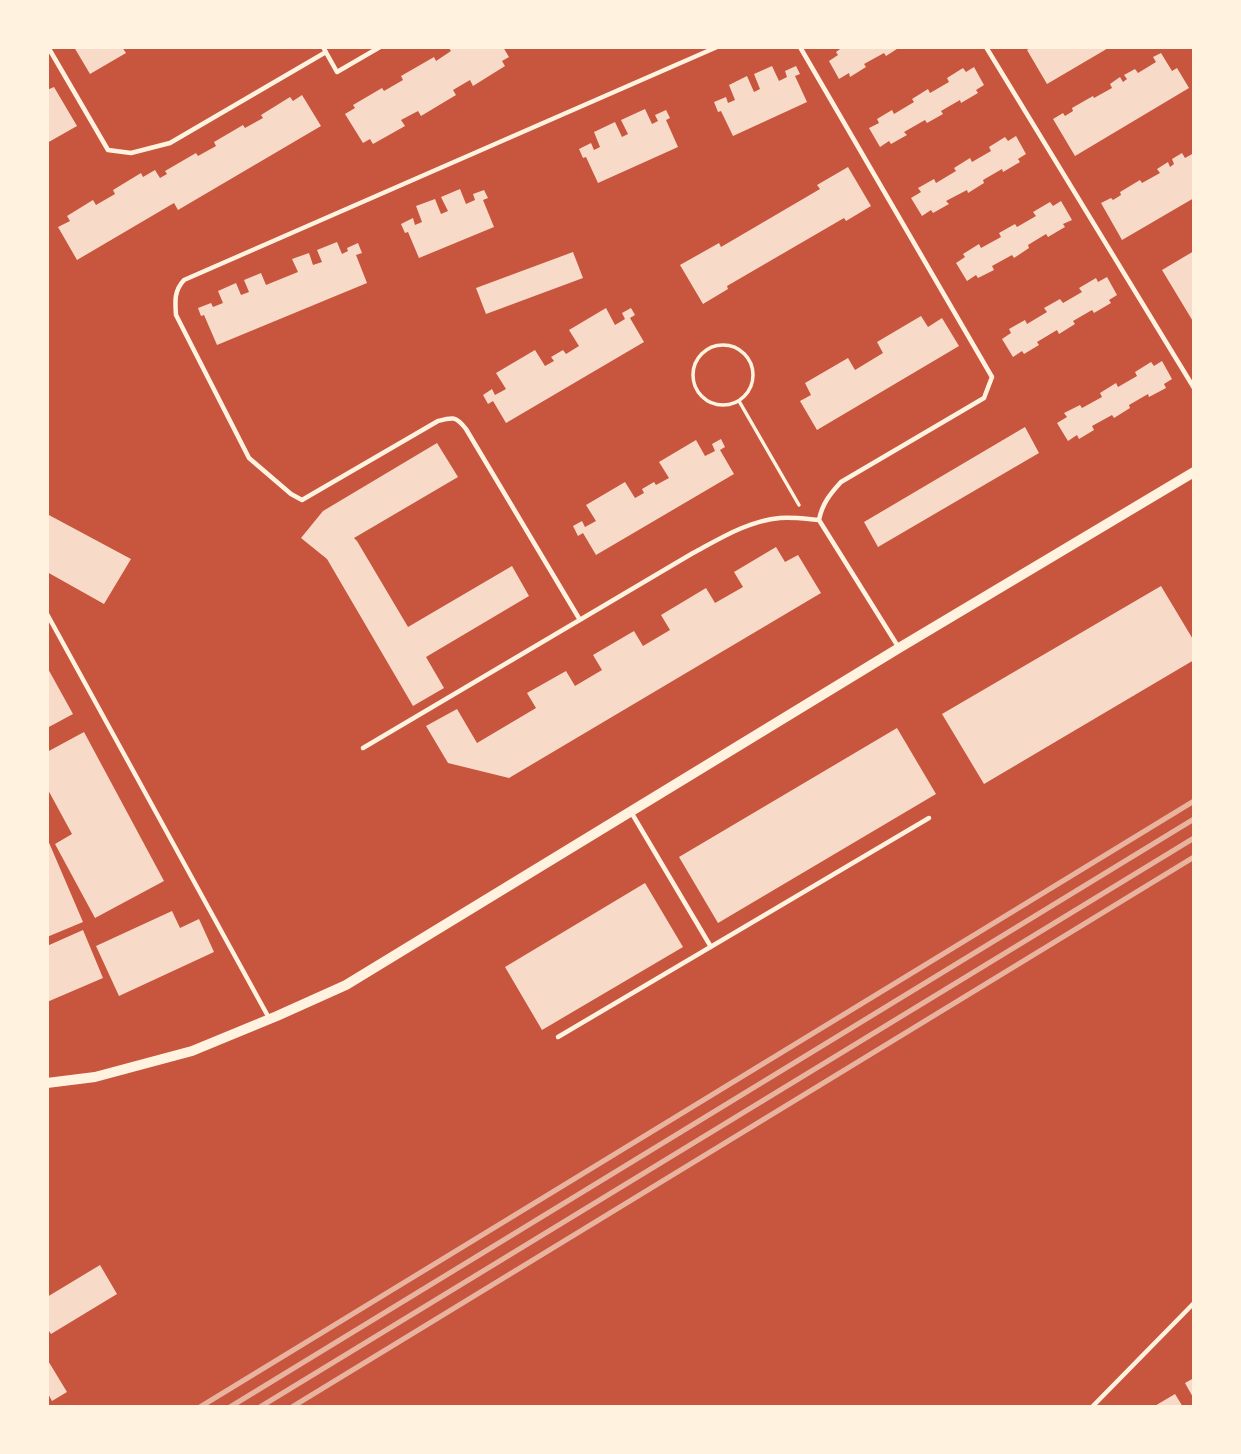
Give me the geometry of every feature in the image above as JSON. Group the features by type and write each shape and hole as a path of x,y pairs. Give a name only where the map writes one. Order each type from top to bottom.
{"street":[{"path":"47,1083 95,1077 192,1051 346,985 899,648 1194,472"}],"lane":[{"path":"48,47 108,150 131,153 170,143 325,50 337,72 380,47"},
{"path":"580,620 458,419 438,421 302,500 291,494 249,458 176,315 175,299 178,287 184,280 717,47"},
{"path":"800,47 992,377 984,398 841,482 829,494 821,509 819,520 899,648"},
{"path":"986,47 1194,388"},
{"path":"363,748 740,528 782,518 819,520"},
{"path":"47,614 270,1019"},
{"path":"631,811 711,947"},
{"path":"558,1037 929,818"},
{"path":"1092,1407 1194,1303"}],"path":[{"path":"718,345 738,347 751,362 754,380 751,389 739,401 722,405 713,403 704,399 697,391 693,372 695,362 709,348 718,345"},
{"path":"739,401 807,519"}],"building":[{"path":"74,47 122,47 126,53 90,74"},
{"path":"448,47 503,47 509,57 502,61 505,66 473,86 470,80 453,90 456,95 421,116 418,111 401,120 405,126 373,144 370,139 363,143 345,114 355,108 353,105 382,88 384,91 403,80 401,76 434,57 436,61 451,51"},
{"path":"843,47 900,47 886,56 884,53 864,64 866,67 850,77 849,73 839,79 829,61 838,55 836,52"},
{"path":"1032,47 1110,47 1047,84 1027,50"},
{"path":"1161,53 1172,71 1177,68 1189,88 1075,156 1053,119 1063,113 1065,116 1073,111 1072,108 1112,88 1110,84 1120,77 1123,82 1127,79 1124,75 1135,69 1138,73 1156,62 1153,57"},
{"path":"772,66 779,81 787,77 785,71 796,66 800,74 795,76 807,102 733,136 714,102 726,97 728,103 735,100 729,85 747,76 754,92 760,89 754,74"},
{"path":"974,67 984,85 976,90 978,93 941,111 943,114 927,123 925,120 904,132 907,135 891,144 889,141 880,147 869,128 879,123 877,119 892,110 894,114 914,102 912,99 928,89 930,93 949,82 947,78 963,68 966,72"},
{"path":"54,87 77,126 47,143 47,90"},
{"path":"302,95 321,126 178,210 174,203 77,260 58,227 70,221 67,216 93,200 96,205 115,194 113,190 141,173 143,177 155,170 160,178 167,174 165,171 196,153 198,156 216,146 214,142 243,125 245,128 263,118 261,115 290,97 293,101"},
{"path":"645,109 652,124 658,121 655,115 666,110 670,118 666,120 678,147 598,183 586,157 583,158 579,149 591,143 594,150 600,147 594,132 615,122 622,137 628,134 621,120"},
{"path":"1016,136 1026,154 1018,159 1020,162 983,180 984,183 968,193 967,190 946,201 949,204 933,213 931,210 922,216 911,198 921,192 918,188 934,179 936,183 956,171 954,168 970,158 972,162 991,151 989,147 1005,137 1008,141"},
{"path":"1182,153 1185,158 1194,153 1194,198 1122,240 1101,203 1111,198 1113,200 1121,195 1120,192 1140,180 1142,183 1160,173 1157,169 1168,162 1170,167 1174,164 1172,159"},
{"path":"848,167 871,206 846,221 844,218 727,286 728,289 703,304 680,265 719,243 721,247 820,189 817,185"},
{"path":"460,189 466,204 475,200 473,194 484,190 488,198 483,200 494,227 419,258 408,232 405,233 401,224 413,218 415,225 422,222 416,206 435,199 441,214 448,211 441,197"},
{"path":"1061,201 1072,220 1063,224 1065,227 1048,237 1046,234 1014,258 1012,255 992,266 994,270 978,278 976,275 967,281 956,263 965,257 963,254 979,244 981,248 1001,237 999,233 1036,216 1033,212 1050,202 1053,206"},
{"path":"337,242 342,254 348,251 347,248 358,243 362,253 356,255 367,283 217,345 204,315 201,316 198,308 211,303 213,307 223,303 218,291 236,283 241,295 249,292 244,280 261,273 266,285 298,272 292,259 309,253 313,265 322,262 317,250"},
{"path":"1194,251 1194,323 1162,270"},
{"path":"573,252 583,278 486,314 476,288"},
{"path":"1107,277 1117,295 1109,300 1111,303 1094,313 1092,310 1073,321 1075,324 1059,334 1057,330 1037,342 1039,345 1013,357 1002,339 1011,333 1009,329 1025,320 1027,324 1047,312 1044,308 1060,299 1063,303 1082,292 1079,288 1096,278 1098,282"},
{"path":"606,308 615,325 625,319 622,313 631,308 635,315 630,318 644,342 506,423 493,401 488,404 483,395 492,389 495,395 506,389 496,373 535,350 545,366 554,361 551,357 563,350 566,354 579,346 569,330"},
{"path":"921,316 928,327 942,318 959,346 817,430 800,401 811,395 805,383 848,358 855,370 883,353 877,342"},
{"path":"1162,361 1172,379 1164,384 1166,388 1149,397 1148,394 1114,418 1112,415 1092,426 1094,430 1079,439 1077,435 1068,441 1057,423 1067,417 1064,413 1080,405 1082,408 1102,397 1100,393 1116,383 1118,387 1137,376 1135,372 1151,362 1154,366"},
{"path":"1025,427 1039,453 878,547 864,522"},
{"path":"721,439 725,447 720,450 734,474 596,555 583,533 578,536 573,526 582,521 585,527 596,521 586,505 625,482 635,498 644,493 642,489 669,478 659,462 696,440 705,456 715,451 712,444"},
{"path":"437,443 458,477 354,538 408,627 512,566 529,596 426,657 444,688 413,706 327,559 301,538 323,511"},
{"path":"47,514 131,559 104,604 47,572"},
{"path":"776,547 785,562 798,555 821,593 509,778 448,763 426,726 457,709 477,743 536,708 527,693 566,671 575,686 602,670 593,655 634,631 643,646 670,630 661,615 706,588 715,603 743,587 734,572"},
{"path":"1161,586 1194,641 1194,660 984,784 942,714"},
{"path":"47,667 73,714 47,728"},
{"path":"897,728 936,794 718,923 679,857"},
{"path":"84,732 164,881 95,918 55,844 72,834 47,788 47,752"},
{"path":"47,838 83,922 47,937"},
{"path":"645,883 683,947 542,1030 505,967"},
{"path":"172,911 180,928 199,919 214,952 119,996 96,946"},
{"path":"83,930 103,978 47,1002 47,946"},
{"path":"100,1265 117,1294 51,1334 47,1328 47,1297"},
{"path":"47,1359 67,1392 52,1401 47,1392"},
{"path":"1194,1378 1194,1399 1185,1383"},
{"path":"1175,1394 1183,1407 1153,1407"}],"railway":[{"path":"200,1407 1194,801"},
{"path":"230,1407 1194,819"},
{"path":"260,1407 1194,838"},
{"path":"292,1407 1194,857"}]}
